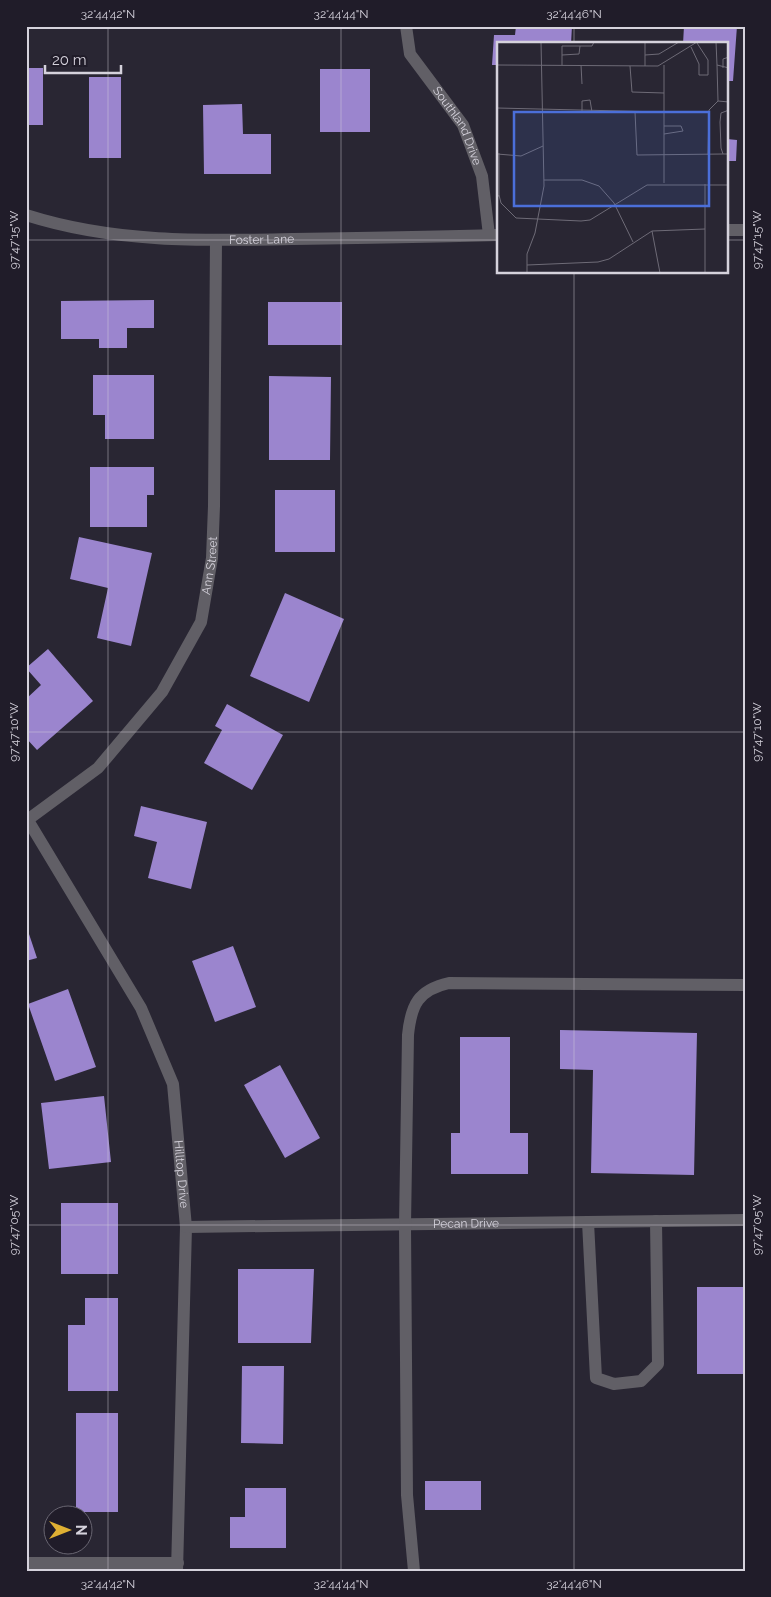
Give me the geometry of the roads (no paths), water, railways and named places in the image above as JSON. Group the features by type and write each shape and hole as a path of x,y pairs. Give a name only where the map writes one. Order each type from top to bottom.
{"street":[{"name":"Southland Drive","path":"406,26 410,54 463,125 482,176 494,235"},
{"name":"Foster Lane","path":"26,215 106,234 162,240 494,235"},
{"path":"728,230 745,230"},
{"name":"Ann Street","path":"27,819 98,768 162,692 201,622 212,558 216,240"},
{"name":"Hilltop Drive","path":"27,819 141,1008 172,1084 186,1228 178,1567"},
{"path":"414,1571 407,1495 406,1225 408,1035 410,1018 415,1005 423,994 435,986 449,983 745,985"},
{"name":"Pecan Drive","path":"186,1228 745,1220"},
{"path":"588,1222 596,1378 614,1384 641,1381 658,1364 656,1221"},
{"path":"26,1563 178,1567"}]}
